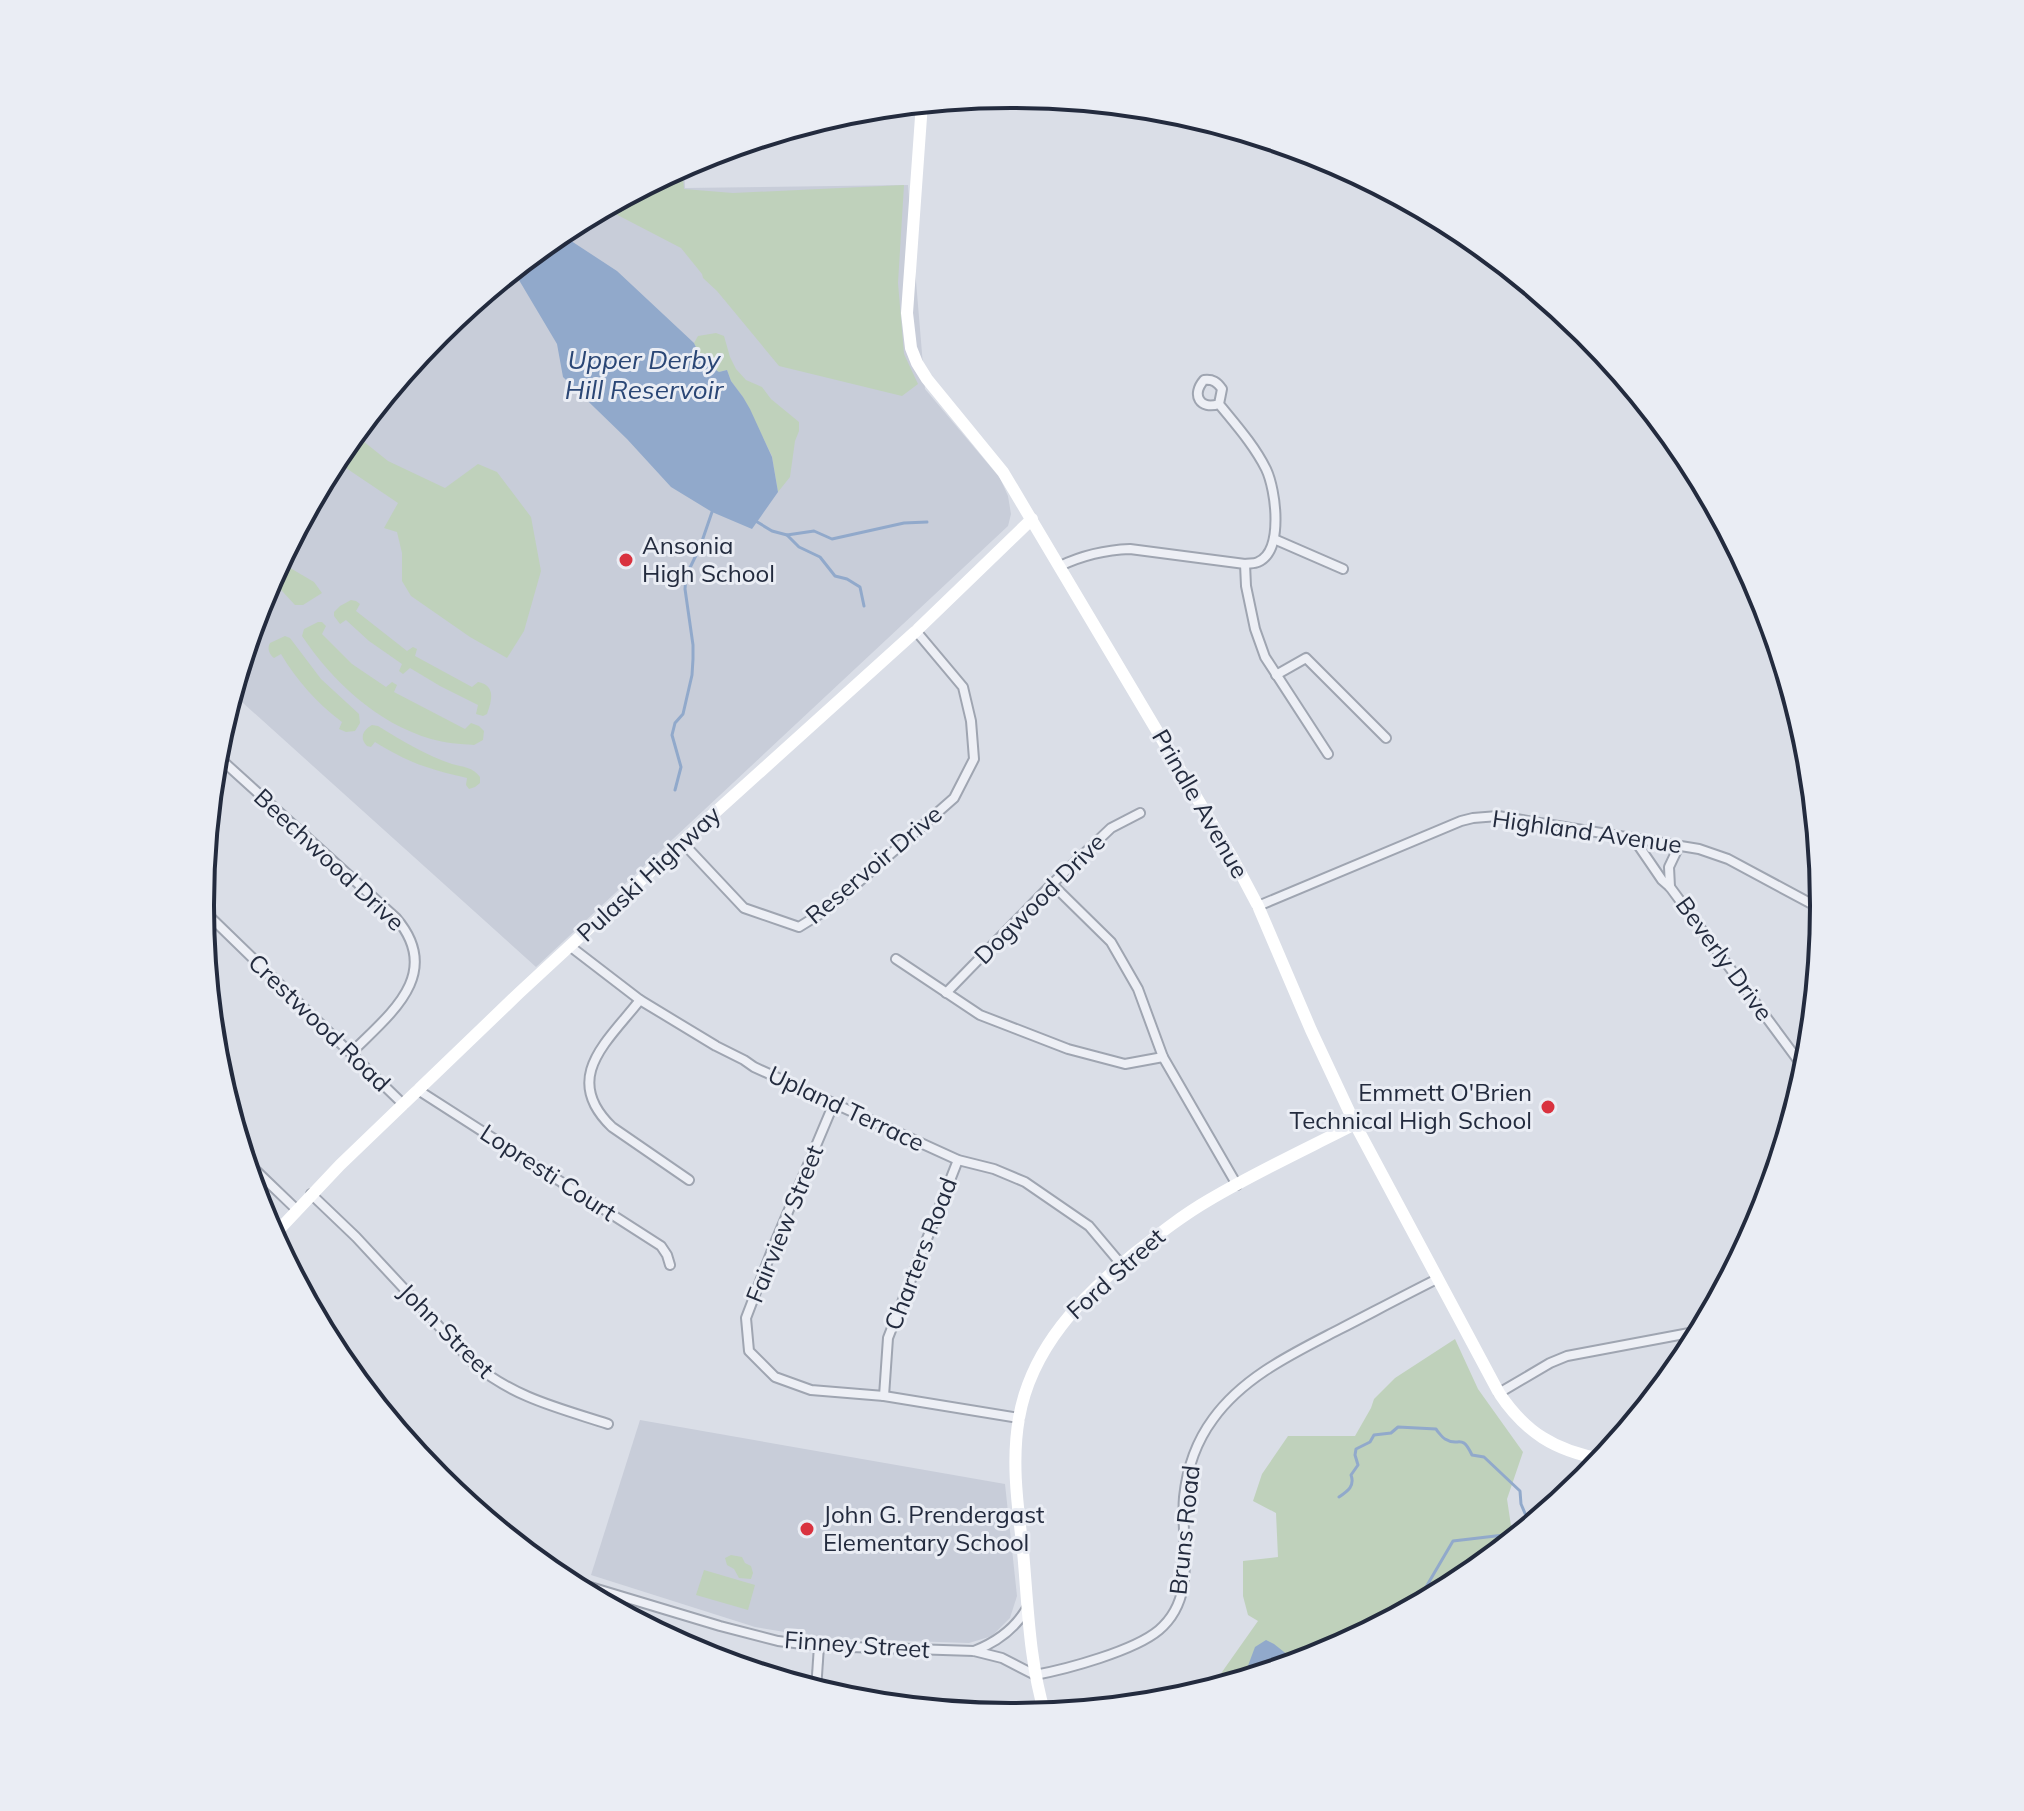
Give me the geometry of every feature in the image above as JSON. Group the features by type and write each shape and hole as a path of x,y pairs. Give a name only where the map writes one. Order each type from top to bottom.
{"main road":[{"name":"Prindle Avenue","path":"921,114 907,313 911,348 917,363 1003,472 1224,843 1258,906 1355,1124 1499,1393 1510,1410 1534,1433 1565,1450 1589,1456"},
{"name":"Pulaski Highway","path":"282,1226 403,1104 682,842 916,631 1032,519"},
{"name":"Ford Street","path":"1042,1702 1035,1675 1016,1493 1019,1418 1035,1369 1054,1335 1075,1308 1121,1264 1180,1218 1355,1124"}],"street":[{"path":"1060,566 1096,552 1130,549 1245,564 1259,562 1266,555 1276,527 1268,473 1252,445 1219,404"},
{"path":"1274,539 1343,569"},
{"path":"1245,564 1255,629 1265,657 1328,754"},
{"name":"Reservoir Drive","path":"682,842 744,908 799,927 828,909 954,798 974,759 971,721 963,687 916,631"},
{"path":"1276,675 1306,658 1386,738"},
{"name":"Beechwood Drive","path":"227,765 396,918 410,938 416,960 409,986 399,1006 351,1053"},
{"name":"Dogwood Drive","path":"946,993 1111,828 1140,813"},
{"name":"Highland Avenue","path":"1258,906 1473,818 1498,816 1699,849 1728,859 1810,903"},
{"name":"Beverly Drive","path":"1634,839 1795,1056"},
{"name":"Beverly Drive","path":"1670,887 1669,867 1679,846"},
{"path":"1052,884 1111,942 1138,989 1163,1057 1237,1185"},
{"name":"Crestwood Road","path":"215,921 403,1104"},
{"name":"Upland Terrace","path":"571,947 640,1000 754,1067 958,1160 994,1169 1025,1182 1089,1226 1121,1264"},
{"path":"896,959 980,1015 1068,1049 1125,1064 1163,1057"},
{"path":"640,1000 597,1055 590,1075 589,1091 601,1117 612,1127 689,1180"},
{"name":"Lopresti Court","path":"418,1090 661,1246 670,1265"},
{"name":"Fairview Street","path":"834,1103 746,1318 749,1351 775,1377 811,1390 884,1396 1019,1418"},
{"name":"Charters Road","path":"884,1396 888,1338 958,1160"},
{"path":"262,1177 296,1209"},
{"name":"John Street","path":"311,1194 490,1377 509,1390 608,1424"},
{"name":"Bruns Road","path":"1035,1675 1108,1655 1146,1638 1167,1621 1176,1608 1185,1581 1184,1499 1189,1467 1211,1421 1228,1400 1281,1361 1437,1279"},
{"path":"1499,1393 1567,1356 1684,1334"},
{"name":"Finney Street","path":"608,1593 778,1641 819,1646 974,1651 1002,1658 1035,1675"},
{"path":"974,1651 1000,1638 1020,1620 1027,1608"},
{"path":"817,1679 819,1646"}],"shaded area":[{"name":"Ansonia High School","path":"685,179 685,188 908,185 925,389 1000,478 1011,514 1008,526 536,967 241,701 275,600 297,553 349,462 412,380 486,306 569,242 613,215"},
{"name":"John G. Prendergast Elementary School","path":"640,1420 1005,1484 1017,1596 1010,1618 992,1636 969,1643 821,1638 755,1627 591,1575"}],"green space":[{"path":"683,179 684,189 733,193 904,185 898,283 904,354 918,384 902,396 779,366 681,248 615,214"},
{"path":"716,333 724,336 736,369 746,380 762,387 771,399 799,422 790,477 778,492 772,456 743,397 727,370 719,372 703,362 694,343 698,336"},
{"path":"364,442 388,461 445,488 478,464 497,472 531,517 541,571 524,631 507,658 470,637 411,596 402,581 402,553 397,532 384,528 398,503 345,468"},
{"path":"290,568 314,582 322,593 303,605 295,605 280,589"},
{"path":"351,600 360,604 356,611 407,651 413,647 417,649 415,656 472,687 478,682 488,686 491,699 487,714 476,714 478,705 410,668 403,674 399,671 402,664 346,620 340,624 334,612"},
{"path":"318,622 326,626 322,634 352,664 386,687 392,682 397,685 394,692 465,729 471,723 479,726 484,731 483,740 474,745 431,739 392,723 375,712 342,685 302,636 304,629"},
{"path":"285,636 290,638 321,679 359,714 360,723 355,731 339,729 342,722 308,691 281,654 274,658 271,655 270,643"},
{"path":"372,725 433,756 471,769 480,777 480,783 469,789 467,778 419,764 375,742 371,747 367,746 363,734"},
{"path":"1455,1339 1478,1389 1523,1452 1507,1499 1511,1527 1455,1569 1365,1621 1268,1661 1219,1676 1258,1621 1248,1615 1243,1596 1243,1561 1278,1557 1276,1513 1253,1501 1262,1474 1288,1436 1355,1436 1374,1399 1395,1378"},
{"path":"731,1555 742,1557 751,1566 751,1579 739,1578 734,1569 727,1565 725,1558"},
{"path":"704,1570 755,1585 748,1610 696,1595"}],"water":[{"name":"Upper Derby Hill Reservoir","path":"571,241 617,271 694,343 703,362 719,372 727,370 750,409 772,457 778,492 752,529 712,512 671,487 563,377 557,344 519,280"},
{"path":"1266,1640 1286,1654 1247,1667 1255,1647"}],"waterway":[{"path":"675,790 681,767 672,735 675,723 683,714 693,659 686,576 712,512"},
{"path":"754,520 772,531 787,535 799,547 820,557 835,576 860,587 864,606"},
{"path":"787,535 814,531 832,539 904,523 927,522"},
{"path":"1339,1497 1351,1485 1351,1475 1358,1465 1356,1449 1370,1442 1374,1435 1391,1433 1398,1427 1436,1429 1445,1439 1465,1444 1472,1455 1484,1457 1520,1491 1526,1515"},
{"path":"1426,1587 1453,1541 1500,1535"}],"place":[{"name":"Ansonia High School","path":"626,560"},
{"name":"Emmett O'Brien Technical High School","path":"1548,1107"},
{"name":"John G. Prendergast Elementary School","path":"807,1529"}]}
